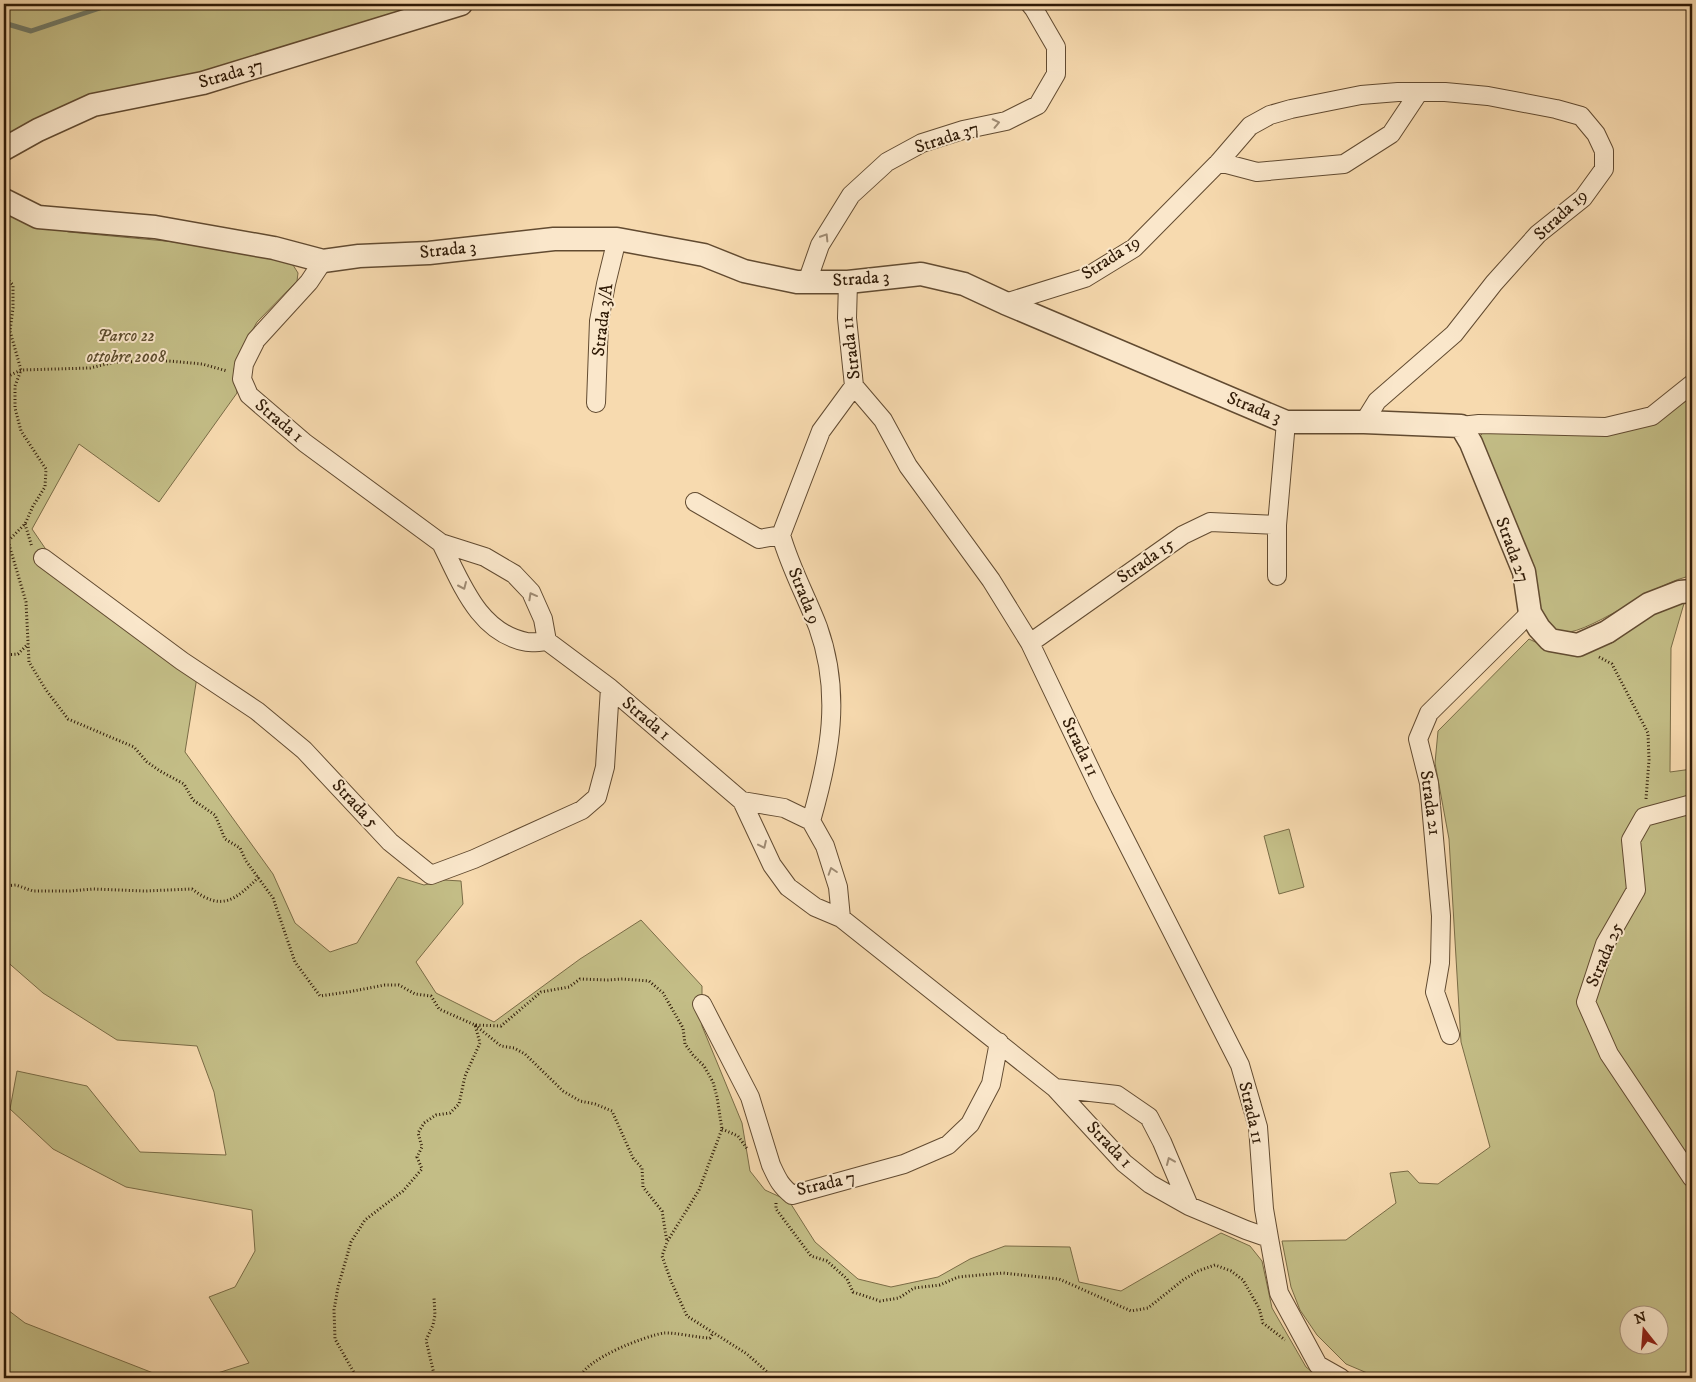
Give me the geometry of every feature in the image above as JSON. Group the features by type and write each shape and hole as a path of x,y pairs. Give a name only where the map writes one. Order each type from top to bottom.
{"street":[{"name":"Strada 37","path":"4,149 38,130 93,106 203,83 461,4"},
{"name":"Strada 37","path":"807,282 820,245 851,195 887,162 922,143 963,130 1006,121 1038,104 1056,74 1056,47 1030,4"},
{"path":"1219,162 1257,172 1344,164 1391,134 1420,92"},
{"name":"Strada 19","path":"1005,303 1086,278 1134,248 1219,162 1250,126 1270,115 1361,95 1445,92 1488,96 1556,109 1581,116 1596,134 1604,151 1604,169 1583,198 1538,234 1494,283 1454,334 1377,401 1364,422"},
{"name":"Strada 3","path":"4,200 38,218 154,227 265,247 323,261 359,256 429,253 554,239 618,239 704,254 744,271 797,282 848,282 921,274 964,284 1286,422 1606,427 1652,416 1692,384"},
{"name":"Strada 3/A","path":"596,403 600,321 606,284 618,239"},
{"path":"242,379 244,364 256,340 308,282 323,261"},
{"name":"Strada 11","path":"848,282 846,318 854,386 883,420 908,466 991,580 1030,643 1103,796 1240,1065 1258,1126 1264,1209 1269,1238"},
{"name":"Strada 1","path":"242,379 249,395 305,443 442,542 485,557 514,574 531,592 543,619 547,641 610,688 742,801 772,865 788,888 815,907 841,918 999,1042 1055,1088 1124,1163 1150,1184 1189,1206 1269,1238"},
{"path":"695,502 759,539 781,535 821,431 854,386"},
{"path":"1277,576 1277,525 1286,422"},
{"name":"Strada 27","path":"1461,426 1524,572 1530,613 1539,628 1550,640 1578,645"},
{"name":"Strada 15","path":"1030,643 1183,535 1210,522 1277,525"},
{"name":"Strada 9","path":"781,535 818,628 829,668 833,699 830,737 819,794 810,821"},
{"name":"Strada 1","path":"442,542 468,597 482,617 508,637 529,643 547,641"},
{"name":"Strada 5","path":"43,558 182,661 263,716 304,750 390,842 431,875 474,859 582,810 596,797 605,767 610,688"},
{"path":"1578,645 1607,632 1649,604 1680,592 1692,591"},
{"name":"Strada 21","path":"1450,1035 1436,992 1440,963 1442,916 1430,783 1418,739 1429,714 1530,613"},
{"path":"742,801 784,808 810,821 824,846 838,888 841,918"},
{"path":"1644,817 1692,804"},
{"name":"Strada 25","path":"1644,817 1631,840 1636,890 1605,944 1586,1002 1609,1054 1692,1178"},
{"name":"Strada 7","path":"702,1004 750,1097 775,1175 780,1185 792,1195 904,1164 948,1146 970,1124 992,1084 999,1042"},
{"path":"1055,1088 1117,1095 1149,1118 1162,1142 1189,1206"},
{"path":"1269,1238 1279,1293 1318,1365 1341,1378"}],"path":[{"path":"4,276 13,285 10,331 21,370 15,386 15,408 21,430 46,469 44,487 25,524 6,540 26,602 29,662 46,690 68,720 134,747 153,767 184,784 193,800 215,815 225,839 240,848 246,861 273,898 295,962 320,996 385,985 399,986 415,994 431,996 438,1009 475,1025 501,1046 514,1048 525,1054 563,1091 580,1101 595,1104 612,1111 633,1158 642,1168 643,1187 662,1211 667,1242"},
{"path":"4,378 21,370 90,368 115,362 169,361 202,364 224,369 242,379"},
{"path":"25,524 33,549 43,558"},
{"path":"4,655 18,654 29,644"},
{"path":"1578,645 1612,664 1648,733 1644,817"},
{"path":"4,886 16,885 33,891 192,889 204,898 219,903 241,894 259,877"},
{"path":"475,1025 501,1026 541,992 569,987 580,979 649,981 663,993 683,1028 685,1044 704,1066 713,1082 722,1129 699,1190 667,1242 662,1256 687,1316 747,1354 774,1378"},
{"path":"357,1378 335,1340 334,1310 338,1287 351,1242 365,1220 403,1191 422,1169 417,1157 422,1147 418,1133 424,1123 436,1115 450,1113 459,1104 465,1076 480,1043 475,1025"},
{"path":"775,1175 776,1209 811,1256 827,1261 847,1279 853,1292 880,1301 899,1298 914,1288 940,1284 958,1277 1003,1273 1060,1279 1131,1311 1148,1308 1190,1276 1215,1265 1231,1271 1243,1280 1259,1308 1263,1322 1293,1346"},
{"path":"434,1298 434,1320 426,1340 434,1374"},
{"path":"580,1378 581,1373 606,1355 633,1342 665,1333 710,1338 713,1333"},
{"path":"430,1378 434,1374"},
{"path":"434,1374 448,1378"}],"green space":[{"path":"4,4 435,4 204,72 96,93 47,115 4,139"},
{"name":"Parco 22 ottobre 2008","path":"4,209 34,224 69,232 229,247 279,258 293,265 298,273 297,281 257,322 239,354 234,369 237,393 159,502 79,444 32,529 47,551 197,677 185,752 273,874 295,923 330,952 357,943 398,877 424,885 444,880 461,881 463,904 416,962 436,993 494,1022 580,959 641,920 702,986 702,1026 742,1123 750,1171 765,1190 789,1201 815,1242 858,1279 891,1287 938,1277 970,1259 1005,1246 1070,1247 1079,1282 1121,1291 1221,1233 1250,1246 1262,1261 1272,1308 1306,1367 1320,1378 202,1378 249,1363 209,1297 235,1287 255,1251 252,1210 126,1187 53,1149 10,1109 17,1071 87,1086 140,1152 226,1155 214,1092 197,1046 117,1040 43,993 4,959"},
{"path":"1692,389 1692,576 1660,587 1584,627 1569,632 1555,631 1543,619 1480,436 1486,430 1605,433"},
{"path":"1685,600 1671,648 1670,772 1692,769 1692,1378 1379,1378 1346,1364 1317,1335 1300,1310 1291,1287 1282,1241 1346,1240 1396,1203 1390,1173 1408,1171 1419,1183 1438,1184 1490,1147 1461,1042 1449,839 1435,763 1438,731 1529,639 1554,651 1579,654 1614,642 1655,611"},
{"path":"1289,829 1304,887 1279,894 1264,836"},
{"path":"4,1307 25,1323 166,1378 4,1378"}],"waterway":[{"path":"4,23 31,31 112,4"}]}
